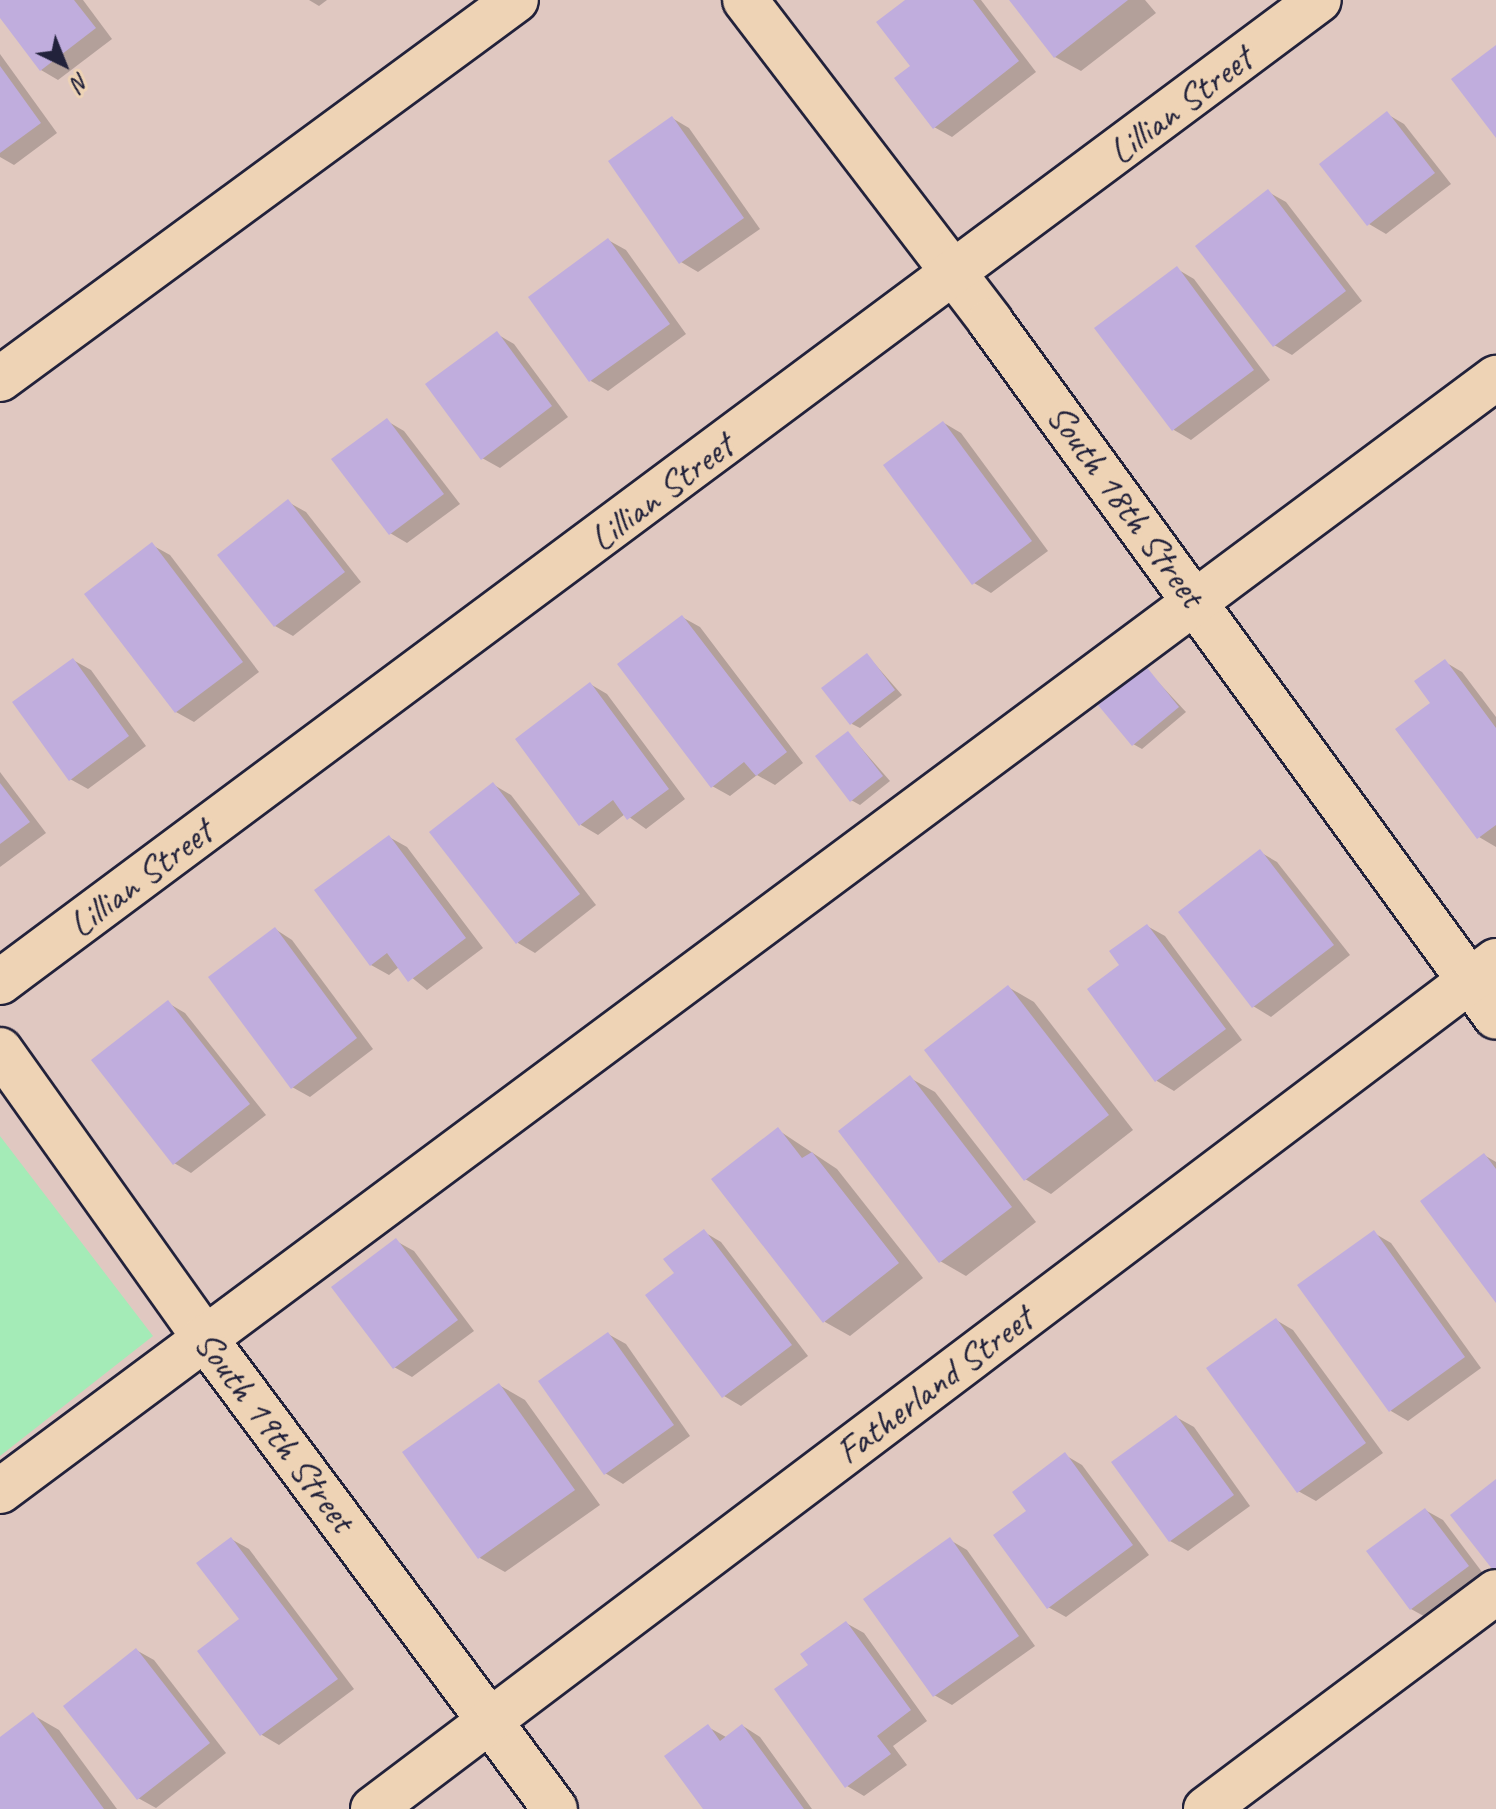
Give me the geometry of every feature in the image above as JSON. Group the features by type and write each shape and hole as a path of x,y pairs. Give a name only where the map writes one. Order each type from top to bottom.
{"street":[{"path":"0,379 516,0"},
{"name":"South 18th Street","path":"745,0 955,274 1197,601 1482,971 1496,1017"},
{"name":"Lillian Street","path":"0,982 955,274 1319,0"},
{"path":"0,1491 1496,378"},
{"name":"Fatherland Street","path":"373,1809 1482,971"},
{"name":"South 19th Street","path":"3,1060 204,1337 555,1809"},
{"path":"1206,1809 1496,1592"}],"green space":[{"path":"0,1136 153,1336 0,1456"}],"building":[{"path":"0,0 74,0 96,28 40,71 0,18"},
{"path":"905,0 973,0 1019,61 933,129 894,78 910,66 876,22"},
{"path":"1009,0 1128,0 1054,58"},
{"path":"1496,45 1496,138 1451,79"},
{"path":"0,66 41,123 0,153"},
{"path":"1387,111 1435,173 1367,226 1319,164"},
{"path":"672,116 744,218 679,264 608,161"},
{"path":"1268,189 1346,291 1273,347 1195,246"},
{"path":"608,238 670,324 589,382 528,297"},
{"path":"1177,266 1254,370 1172,431 1094,328"},
{"path":"497,331 552,406 481,460 425,384"},
{"path":"387,418 444,494 389,535 331,459"},
{"path":"943,421 1032,541 972,585 883,465"},
{"path":"288,499 345,572 274,627 217,555"},
{"path":"152,542 243,662 175,713 84,594"},
{"path":"682,615 787,752 756,776 744,762 711,788 617,664"},
{"path":"867,653 895,690 850,725 821,688"},
{"path":"73,658 129,736 69,781 12,702"},
{"path":"1445,659 1496,728 1496,825 1477,839 1395,729 1430,703 1414,681"},
{"path":"1145,665 1179,707 1132,746 1098,705"},
{"path":"590,682 669,789 627,820 613,800 579,826 515,739"},
{"path":"848,731 883,776 850,802 815,756"},
{"path":"493,782 580,894 516,944 429,832"},
{"path":"0,783 30,822 0,844"},
{"path":"389,835 466,938 408,982 387,953 370,966 314,890"},
{"path":"1260,849 1334,945 1252,1008 1178,912"},
{"path":"1147,924 1226,1029 1155,1082 1087,989 1119,965 1109,951"},
{"path":"275,927 357,1038 291,1089 208,977"},
{"path":"1008,985 1109,1115 1024,1181 924,1050"},
{"path":"168,1000 250,1104 173,1165 91,1060"},
{"path":"910,1075 1012,1207 939,1263 838,1131"},
{"path":"778,1127 802,1158 812,1152 899,1263 823,1323 711,1179"},
{"path":"1484,1153 1496,1169 1496,1303 1420,1201"},
{"path":"704,1229 792,1345 722,1398 645,1295 674,1273 663,1259"},
{"path":"1374,1230 1465,1357 1389,1412 1297,1285"},
{"path":"396,1238 458,1320 393,1369 331,1287"},
{"path":"1276,1318 1366,1443 1297,1493 1206,1368"},
{"path":"608,1332 674,1425 604,1475 538,1381"},
{"path":"499,1383 575,1490 478,1559 402,1452"},
{"path":"1176,1415 1234,1495 1169,1542 1111,1462"},
{"path":"1065,1452 1133,1545 1047,1609 993,1535 1026,1511 1012,1492"},
{"path":"1496,1479 1496,1574 1450,1515"},
{"path":"1425,1508 1469,1566 1410,1610 1366,1551"},
{"path":"231,1537 338,1679 260,1736 197,1651 239,1619 196,1563"},
{"path":"950,1537 1019,1636 933,1697 863,1599"},
{"path":"846,1621 911,1710 877,1736 891,1754 845,1788 774,1689 808,1665 800,1654"},
{"path":"136,1648 210,1743 137,1800 63,1706"},
{"path":"33,1712 104,1809 0,1809 0,1737"},
{"path":"708,1724 720,1741 742,1724 804,1809 703,1809 664,1756"}]}
